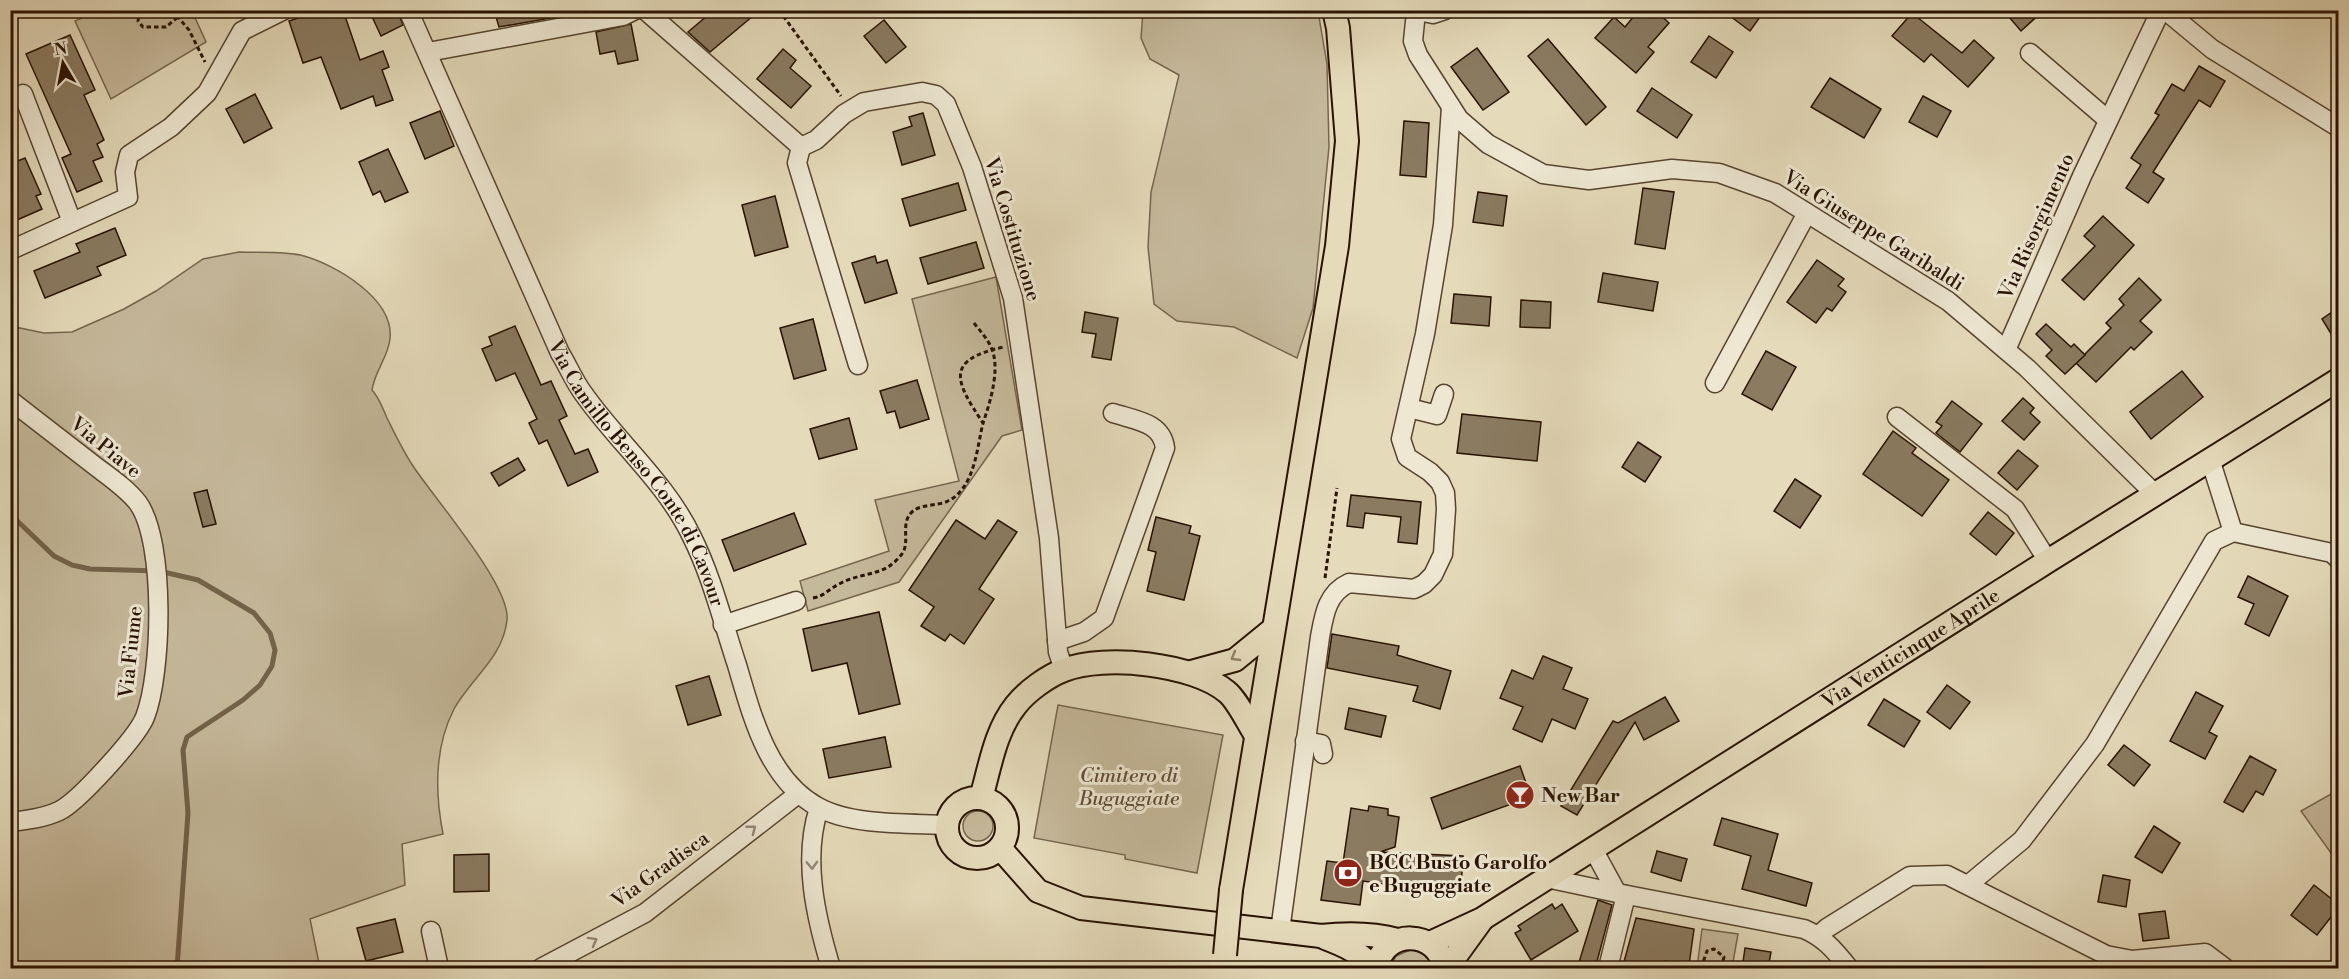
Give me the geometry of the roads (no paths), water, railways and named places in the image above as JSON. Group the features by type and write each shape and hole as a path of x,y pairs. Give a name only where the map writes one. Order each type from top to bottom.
{"main road":[{"path":"1225,962 1231,890 1255,734 1337,246 1347,141 1338,28 1334,10"},
{"name":"Via Venticinque Aprile","path":"1430,943 1482,919 2338,380"},
{"path":"1191,672 1235,660 1273,629"},
{"path":"981,798 1001,730 1017,704 1039,685 1064,670 1096,662 1134,663 1191,672 1228,692 1255,734"},
{"path":"981,798 998,806 1004,813 1007,831 1000,848 984,857 966,855 958,850 952,843 948,825 950,816 963,802 981,798"},
{"path":"1000,848 1038,891 1081,908 1321,936 1378,935 1398,940"},
{"name":"Via Venticinque Aprile","path":"1446,969 1482,919"},
{"path":"1321,936 1346,946 1366,959 1372,969"},
{"path":"1377,969 1381,954 1388,946 1398,940 1419,938 1430,943 1438,951 1446,969"}],"street":[{"path":"13,249 128,198 126,172 129,155 171,127 207,93 242,31 284,10"},
{"name":"Via Camillo Benso Conte di Cavour","path":"408,10 560,353 582,392 672,501 692,536 751,714 765,746 798,794 819,808 847,817 948,825"},
{"path":"428,52 623,16 635,10"},
{"path":"645,10 801,147 797,163 858,365"},
{"path":"1414,11 1432,14 1444,10"},
{"name":"Via Risorgimento","path":"2006,350 2109,120 2163,10 2212,48 2338,128"},
{"name":"Via Giuseppe Garibaldi","path":"1414,11 1413,40 1416,48 1459,119 1488,144 1543,174 1589,180 1672,169 1719,173 1775,193 1948,301 2027,368 2156,494"},
{"path":"2030,53 2109,120"},
{"name":"Via Costituzione","path":"801,147 816,140 850,110 864,102 922,92 936,95 946,105 972,167 1013,298 1049,538 1058,652 1064,670"},
{"path":"23,94 72,222"},
{"path":"1280,931 1292,880 1303,802 1305,741 1325,609 1341,587 1349,584 1414,589 1424,584 1433,575 1443,554 1445,493 1440,482 1407,457 1402,448 1401,439 1425,334 1443,225 1451,107"},
{"path":"1715,383 1807,213"},
{"path":"1409,408 1437,415 1444,394"},
{"name":"Via Piave","path":"10,400 108,475 138,504 154,543 159,593"},
{"path":"1057,641 1084,632 1104,618 1165,447 1164,436 1155,427 1113,413"},
{"path":"1897,417 2014,509 2048,561"},
{"path":"2210,459 2233,532"},
{"path":"1968,885 2022,840 2095,744 2214,541 2233,532 2332,553 2338,559"},
{"name":"Via Fiume","path":"10,822 31,820 61,810 106,770 144,719 153,685 159,593"},
{"path":"723,625 796,601"},
{"path":"1305,741 1321,744 1323,754"},
{"name":"Via Gradisca","path":"541,969 645,913 798,794"},
{"path":"819,808 813,826 811,867 820,929 831,969"},
{"path":"1593,849 1622,894 1608,969"},
{"path":"1819,935 1910,876 1947,875 2106,955 2132,960 2205,953 2225,969"},
{"path":"1546,878 1786,926 1819,935 1849,969"},
{"path":"431,931 439,969"}],"waterway":[{"path":"10,514 54,556 72,565 90,569 159,571 198,580 254,613 270,633 275,650 272,666 260,685 243,700 187,737 183,750 188,813 177,968"}],"place":[{"name":"New Bar","path":"1520,795"},
{"name":"BCC Busto Garolfo e Buguggiate","path":"1348,873"}],"park label":[{"name":"Cimitero di Buguggiate","path":"1129,786"}]}
